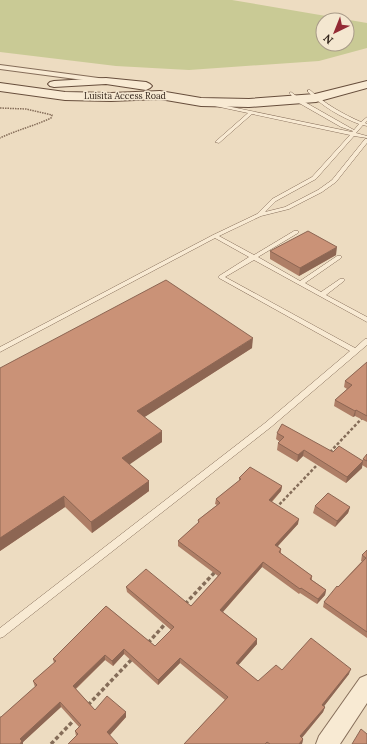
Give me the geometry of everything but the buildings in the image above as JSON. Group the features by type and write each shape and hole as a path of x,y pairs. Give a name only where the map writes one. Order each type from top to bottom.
{"main road":[{"name":"Luisita Access Road","path":"312,95 367,75"},
{"name":"Luisita Access Road","path":"0,79 42,84 106,81 203,91 295,97"},
{"name":"Luisita Access Road","path":"0,87 65,96 165,95 201,102 249,103 312,95 367,84"}],"street":[{"path":"0,67 106,81"},
{"path":"327,744 367,685"}],"lane":[{"path":"312,95 361,124 367,126"},
{"path":"295,97 354,132 367,133"},
{"path":"201,102 354,132 367,136"},
{"path":"217,142 252,112"},
{"path":"259,215 274,200 314,178 367,118"},
{"path":"0,350 215,236 259,215 287,208 328,186 334,181 367,140"},
{"path":"296,232 253,256 222,276 355,352"},
{"path":"215,236 367,320"},
{"path":"300,283 339,257"},
{"path":"321,295 342,280"},
{"path":"0,634 268,425 367,341"}],"path":[{"path":"0,108 43,112 52,116 46,121 16,130 0,138"},
{"path":"329,453 367,413"},
{"path":"274,510 323,459"},
{"path":"182,607 220,567"},
{"path":"143,647 171,618"},
{"path":"83,710 138,653"},
{"path":"51,744 78,716"}],"green space":[{"path":"0,0 232,0 315,14 315,52 352,52 319,61 189,70 116,66 0,52"},
{"path":"355,21 367,23 367,48 355,51"}]}
